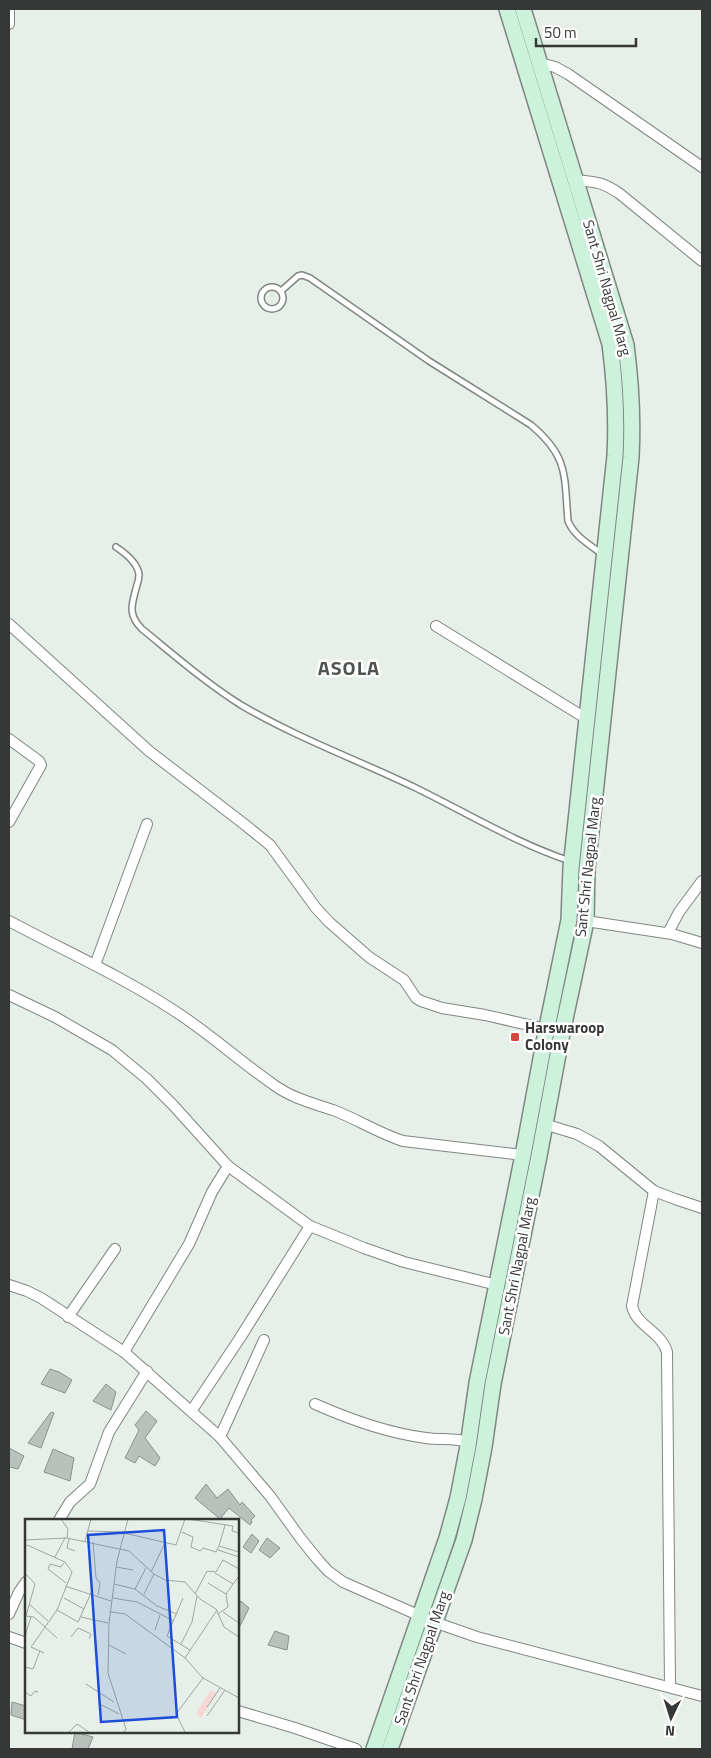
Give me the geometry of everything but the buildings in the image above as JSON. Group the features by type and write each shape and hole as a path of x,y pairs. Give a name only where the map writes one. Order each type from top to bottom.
{"main road":[{"name":"Sant Shri Nagpal Marg","path":"374,1749 447,1538 458,1498 469,1442 477,1383 569,920 572,861 617,427 615,384 610,344 507,9"},
{"name":"Sant Shri Nagpal Marg","path":"390,1749 464,1540 474,1499 484,1448 493,1384 586,921 587,869 633,428 632,385 626,345 523,9"}],"street":[{"path":"9,12 9,24"},
{"path":"540,63 568,74 702,167"},
{"path":"576,180 607,185 702,261"},
{"path":"9,624 148,751 270,846 316,908 329,922 369,957 404,980 416,998 442,1008 485,1015 546,1029"},
{"path":"436,626 587,719"},
{"path":"9,739 39,761 41,765 9,822"},
{"path":"95,965 147,824"},
{"path":"668,933 679,912 702,881"},
{"path":"586,921 681,935 702,943"},
{"path":"9,922 95,965 169,1007 274,1085 296,1098 333,1110 390,1137 403,1141 523,1155"},
{"path":"9,995 55,1017 112,1050 147,1079 228,1166 310,1226 404,1262 497,1286"},
{"path":"544,1124 577,1134 599,1146 654,1191 702,1208"},
{"path":"124,1352 189,1244 212,1192 228,1166"},
{"path":"654,1191 632,1306 636,1316 663,1342 667,1352 670,1686"},
{"path":"192,1410 240,1338 310,1226"},
{"path":"68,1317 114,1249"},
{"path":"9,1285 41,1298 124,1352 192,1410 220,1437 270,1496 301,1539 328,1571 343,1582 434,1622 477,1637 670,1686 702,1696"},
{"path":"220,1437 264,1340"},
{"path":"60,1519 70,1502 90,1484 109,1432 147,1370"},
{"path":"315,1404 371,1427 426,1438 469,1442"},
{"path":"9,1614 25,1583"},
{"path":"9,1637 25,1643"},
{"path":"239,1711 296,1728 356,1749"}],"lane":[{"path":"281,290 300,275 310,278 429,361 531,425 557,453 564,469 570,527 604,556"},
{"path":"271,286 281,290 284,296 281,306 270,310 265,307 262,303 262,292 271,286"},
{"path":"116,547 133,562 139,573 132,604 134,619 142,629 217,689 242,705 327,749 402,781 535,849 572,861"}],"place":[{"name":"Harswaroop Colony","path":"515,1037"}],"district":[{"name":"ASOLA","path":"349,668"}]}
